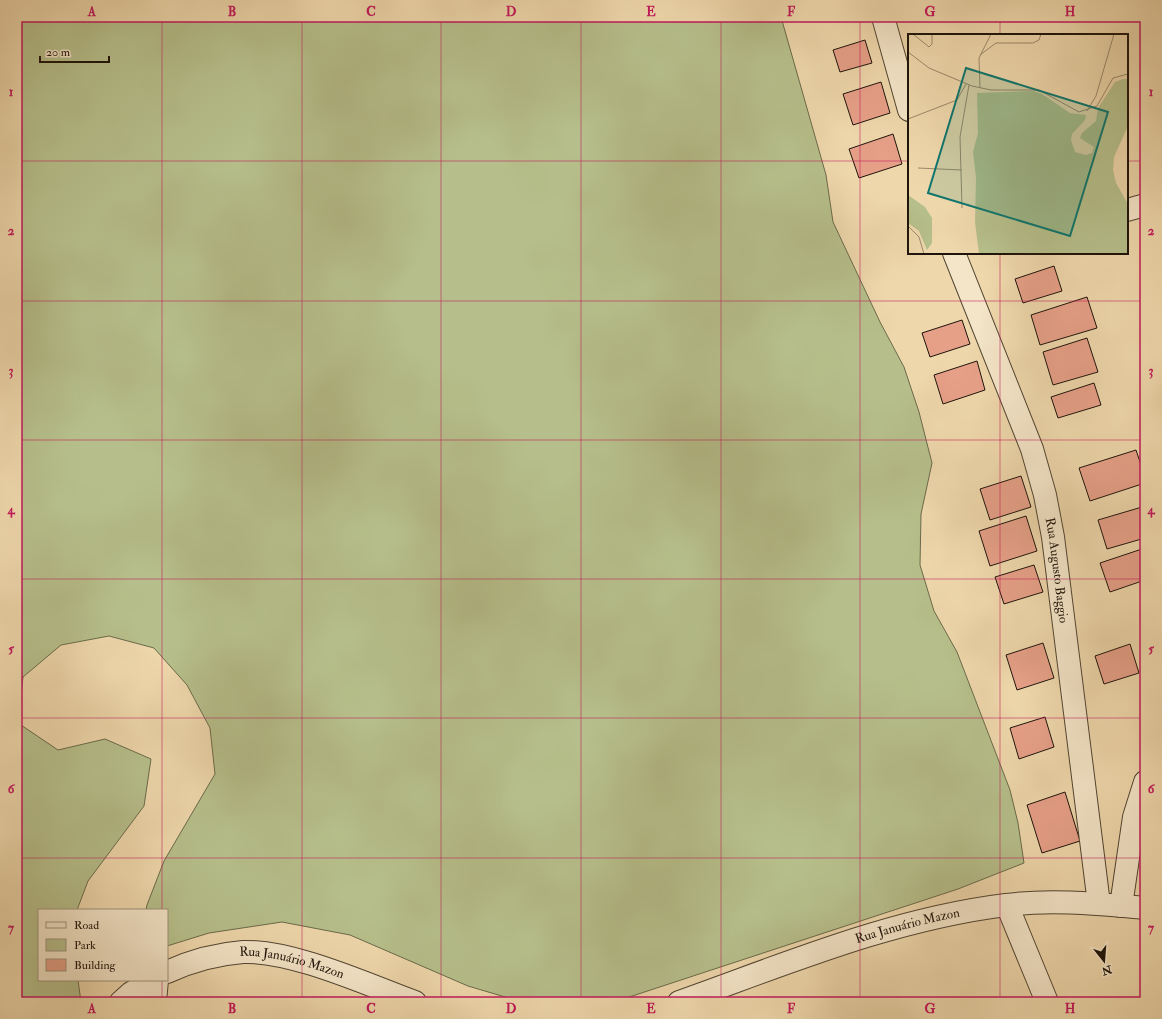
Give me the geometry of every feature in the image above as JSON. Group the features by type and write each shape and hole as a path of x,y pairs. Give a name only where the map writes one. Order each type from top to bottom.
{"street":[{"path":"883,17 908,106"},
{"path":"1128,210 1145,205"},
{"name":"Rua Augusto Baggio","path":"957,254 1032,449 1045,495 1053,537 1099,904"},
{"path":"1121,906 1134,817 1145,782"},
{"name":"Rua Januário Mazon","path":"679,1002 886,930 957,912 1007,905 1056,902 1145,908"},
{"path":"1007,905 1048,1002"},
{"name":"Rua Januário Mazon","path":"168,972 184,964 213,955 244,952 274,955 331,972 415,1002"},
{"path":"121,1002 131,993 150,981"},
{"path":"155,1002 157,981"}],"green space":[{"path":"17,17 781,17 826,175 833,222 880,322 904,367 919,412 932,463 921,514 920,565 934,611 957,652 1010,790 1018,823 1024,863 958,889 614,1002 522,1002 468,986 350,935 282,922 209,933 168,946 168,909 146,909 164,861 215,774 210,728 187,685 154,648 109,636 61,645 23,677 18,723 58,750 105,739 151,759 144,806 88,881 77,909 38,909 38,981 78,981 81,1002 17,1002"}],"building":[{"path":"865,40 872,63 840,72 833,50"},
{"path":"881,82 890,113 853,125 843,94"},
{"path":"893,134 902,164 859,178 849,149"},
{"path":"1054,266 1062,291 1023,303 1015,279"},
{"path":"1087,297 1097,328 1040,345 1031,315"},
{"path":"962,320 970,344 930,357 922,333"},
{"path":"1087,338 1098,372 1053,385 1043,352"},
{"path":"977,361 985,390 943,404 934,375"},
{"path":"1094,383 1101,405 1058,418 1051,397"},
{"path":"1136,450 1145,477 1145,483 1090,501 1079,468"},
{"path":"1021,476 1031,507 990,520 980,489"},
{"path":"1142,507 1145,517 1145,538 1107,549 1098,520"},
{"path":"1026,516 1037,551 990,566 979,531"},
{"path":"1145,548 1145,580 1110,592 1100,563"},
{"path":"1034,565 1043,592 1004,604 995,577"},
{"path":"1043,643 1054,678 1017,690 1006,655"},
{"path":"1130,644 1139,673 1104,684 1095,656"},
{"path":"1045,717 1054,747 1019,759 1010,728"},
{"path":"1065,792 1080,841 1042,853 1027,805"}]}
